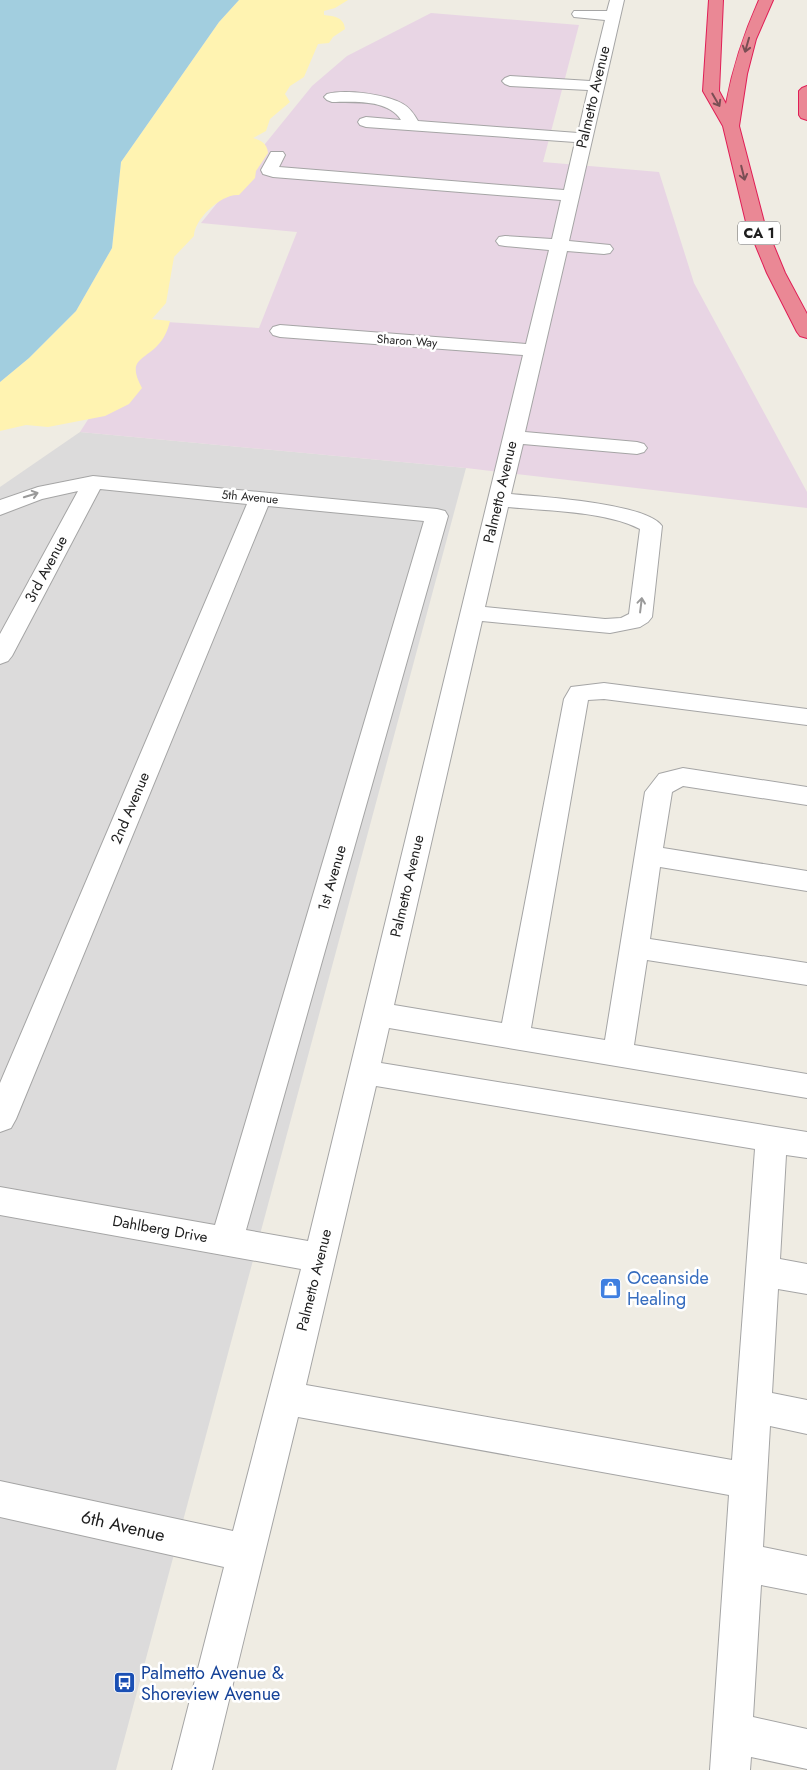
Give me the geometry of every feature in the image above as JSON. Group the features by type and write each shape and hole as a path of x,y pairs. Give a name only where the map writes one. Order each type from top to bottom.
{"highway":[{"path":"716,0 711,91 731,126"},
{"path":"712,63 721,16 728,0"},
{"name":"CA 1","path":"766,0 748,39 739,74 731,126 755,222 776,273 807,332"},
{"path":"807,91 807,115"}],"street":[{"name":"Palmetto Avenue","path":"192,1770 320,1258 595,86 617,0"},
{"path":"579,14 612,16"},
{"path":"510,81 595,86"},
{"path":"332,97 369,99 396,106 407,113 410,121 407,126"},
{"path":"366,122 584,138"},
{"path":"277,155 269,170 273,172 570,196"},
{"path":"505,241 604,249"},
{"name":"Sharon Way","path":"280,331 534,350"},
{"path":"513,437 637,448"},
{"name":"5th Avenue","path":"0,508 20,498 64,485 93,482 437,516"},
{"name":"3rd Avenue","path":"0,656 93,482"},
{"name":"2nd Avenue","path":"0,1119 260,498"},
{"path":"472,613 605,626 619,626 640,617 651,526 644,521 620,514 498,499"},
{"name":"1st Avenue","path":"227,1240 437,516"},
{"path":"514,1038 576,699 580,693 604,690 807,717"},
{"path":"618,1055 658,792 663,783 672,778 683,777 807,796"},
{"path":"649,856 807,881"},
{"path":"634,947 807,974"},
{"path":"377,1014 807,1086"},
{"path":"364,1072 807,1145"},
{"path":"771,1139 731,1751 807,1749"},
{"name":"Dahlberg Drive","path":"0,1202 227,1240 320,1258"},
{"path":"762,1271 807,1279"},
{"path":"284,1398 748,1481"},
{"path":"753,1406 807,1417"},
{"name":"6th Avenue","path":"0,1498 246,1554"},
{"path":"743,1562 807,1575"}],"shaded area":[{"path":"431,13 579,25 543,162 659,172 694,283 807,492 807,508 466,468 80,432 151,321 259,328 297,232 201,223 312,86 347,56"},
{"path":"80,432 466,468 116,1770 0,1770 0,487"}],"sand":[{"path":"239,0 348,0 335,8 324,11 324,15 341,20 345,29 333,37 329,43 318,44 304,77 290,86 285,94 290,102 270,119 266,131 253,138 265,145 268,153 256,171 255,178 239,195 225,198 210,208 195,229 194,236 174,257 166,303 152,319 170,321 159,343 136,366 136,372 142,388 129,404 105,416 48,427 26,425 0,431 0,382 29,358 76,311 112,248 121,162 219,22"}],"water":[{"path":"0,0 239,0 219,22 121,162 112,248 76,311 29,358 0,382"}],"place":[{"name":"Oceanside Healing","path":"611,1288"},
{"name":"Palmetto Avenue & Shoreview Avenue","path":"125,1683"}]}
